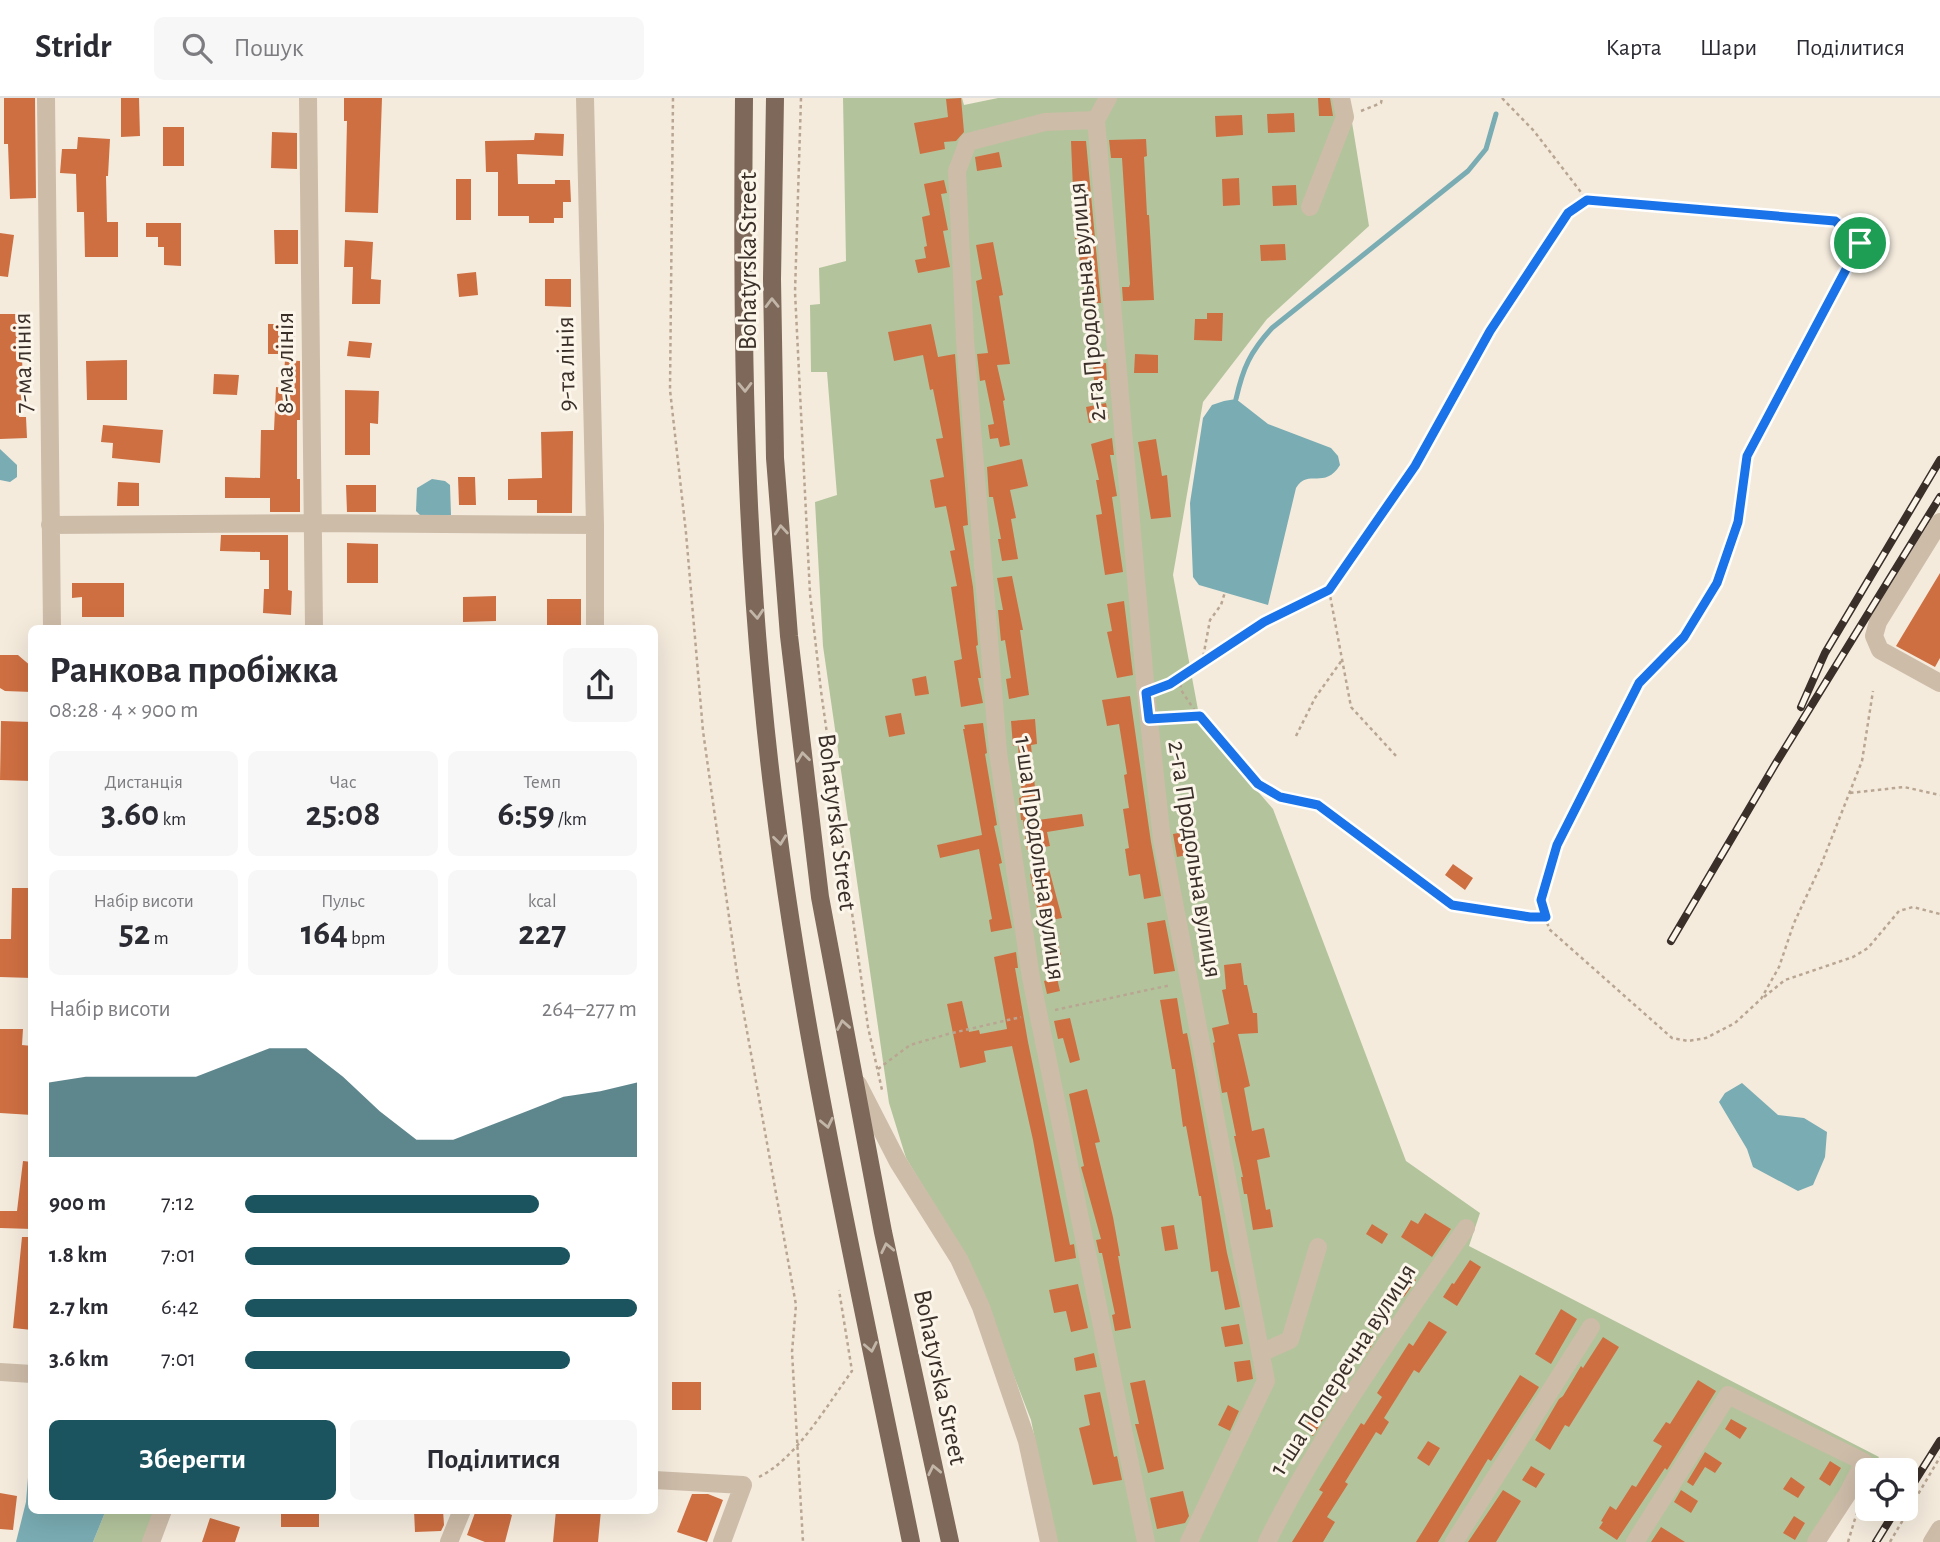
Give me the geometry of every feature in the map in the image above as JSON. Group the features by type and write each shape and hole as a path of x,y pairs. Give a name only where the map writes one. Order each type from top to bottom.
{"main road":[{"name":"Bohatyrska Street","path":"744,98 742,244 747,466 762,692 789,912 807,1030 911,1542"},
{"name":"Bohatyrska Street","path":"775,98 772,279 775,458 789,636 820,897 889,1260 950,1542"}],"street":[{"name":"7-ма лінія","path":"46,98 52,625"},
{"name":"8-ма лінія","path":"308,98 314,625"},
{"name":"9-та лінія","path":"585,98 596,625"},
{"path":"1096,120 1108,98"},
{"path":"1310,206 1345,117 1341,98"},
{"name":"1-ша Продольна вулиця","path":"1096,120 1045,122 968,142 957,171 965,340 998,752 1031,978 1146,1542"},
{"name":"2-га Продольна вулиця","path":"1096,120 1146,693 1162,839 1266,1381 1189,1542"},
{"path":"1940,522 1878,622 1874,636 1880,650 1940,683"},
{"path":"50,525 595,524"},
{"path":"852,1072 898,1162 959,1259 981,1307 1027,1441 1049,1542"},
{"name":"1-ша Поперечна вулиця","path":"1267,1542 1284,1508 1344,1408 1466,1228"},
{"path":"1261,1353 1290,1340 1318,1247"},
{"path":"1454,1542 1591,1327"},
{"path":"0,1372 28,1374"},
{"path":"1635,1542 1728,1395 1864,1462 1848,1493 1816,1542"},
{"path":"658,1480 743,1485 722,1542"},
{"path":"151,1542 162,1514"},
{"path":"449,1542 460,1514"},
{"path":"1932,1542 1940,1530"}],"path":[{"path":"673,98 670,390 686,533 703,731 738,981 796,1305 792,1352 803,1542"},
{"path":"801,98 795,292 810,594 868,1027 883,1093"},
{"path":"1345,117 1381,103 1382,98"},
{"path":"1502,98 1534,131 1587,200"},
{"path":"1146,693 1170,684 1264,622 1329,590 1415,466 1490,331 1568,213 1587,200 1835,221 1860,243 1747,456 1738,522 1717,583 1684,637 1639,683 1557,845 1541,900 1549,929 1672,1038 1688,1041 1706,1038 1735,1023 1786,980 1853,957 1868,948 1899,911 1913,907 1940,914"},
{"path":"1329,590 1351,708 1396,757"},
{"path":"1202,663 1210,620 1221,606 1225,592"},
{"path":"1296,736 1315,698 1342,660"},
{"path":"1180,677 1181,690 1258,784 1280,797 1318,805 1452,905 1546,917"},
{"path":"1761,999 1779,967 1794,923 1821,865 1862,761 1874,691"},
{"path":"1149,719 1200,716"},
{"path":"1850,793 1904,787 1940,795"},
{"path":"743,1485 770,1471 797,1443 852,1371 839,1290"},
{"path":"1890,1542 1940,1457"}],"green space":[{"path":"843,98 962,98 964,105 998,98 1348,98 1369,226 1267,319 1203,402 1173,575 1201,726 1273,809 1406,1161 1480,1213 1469,1246 1879,1457 1855,1458 1855,1494 1825,1542 1056,1542 1031,1420 995,1327 952,1234 906,1158 889,1103 823,646 815,502 837,495 827,372 811,372 810,305 820,304 819,268 846,261"},
{"path":"104,1514 156,1514 146,1542 93,1542"}],"water":[{"path":"1236,399 1268,424 1331,448 1338,456 1340,465 1328,476 1306,479 1296,488 1268,605 1199,585 1193,577 1190,503 1203,418 1212,405"},
{"path":"0,449 17,465 17,477 10,482 0,480"},
{"path":"432,479 445,481 450,485 451,515 420,515 416,511 417,488"},
{"path":"1742,1083 1778,1115 1804,1118 1827,1132 1825,1157 1813,1185 1798,1191 1753,1167 1747,1149 1719,1102 1725,1093"},
{"path":"28,1478 28,1514 104,1514 93,1542 16,1542 26,1502"}],"building":[{"path":"4,98 35,98 36,198 10,199 8,144 4,144"},
{"path":"121,98 139,98 140,136 121,137"},
{"path":"344,98 382,98 378,213 345,212 347,121 344,121"},
{"path":"961,98 964,132 956,141 944,142 945,149 920,154 914,123 948,117 946,99"},
{"path":"1318,98 1330,98 1333,116 1319,116"},
{"path":"1294,113 1295,132 1268,133 1267,114"},
{"path":"1242,115 1243,135 1216,137 1215,116"},
{"path":"163,127 184,127 184,166 163,166"},
{"path":"272,132 297,133 297,169 271,168"},
{"path":"535,133 564,134 563,156 517,154 518,184 555,184 555,180 570,180 571,202 563,202 563,218 554,218 554,223 529,223 529,216 498,216 498,172 486,172 485,141 534,140"},
{"path":"78,137 110,139 106,176 107,222 118,222 118,257 85,257 84,212 77,212 76,174 60,173 62,149 77,149"},
{"path":"1146,139 1147,156 1144,157 1154,300 1123,301 1122,287 1129,287 1130,284 1122,158 1111,158 1109,140"},
{"path":"1071,141 1086,141 1101,303 1088,303 1086,272 1080,272 1079,239 1075,239"},
{"path":"999,152 1002,167 977,171 975,157"},
{"path":"1239,178 1240,205 1223,206 1222,179"},
{"path":"456,179 471,179 471,220 456,220"},
{"path":"944,180 947,193 941,194 948,230 943,231 950,267 918,273 915,260 926,258 924,247 927,246 922,217 930,215 924,184"},
{"path":"1296,185 1297,205 1273,206 1272,186"},
{"path":"146,223 181,223 181,266 164,265 164,247 158,247 158,237 146,237"},
{"path":"274,230 298,230 298,264 275,264"},
{"path":"0,233 14,235 8,277 0,276"},
{"path":"345,240 373,242 371,279 381,280 380,304 352,304 353,267 344,267"},
{"path":"993,242 1003,295 999,296 1010,364 997,365 1005,400 1010,445 1000,447 998,438 990,439 988,425 994,424 985,380 980,381 977,354 988,353 976,281 982,279 976,245"},
{"path":"1285,244 1286,260 1261,261 1260,245"},
{"path":"476,272 478,295 459,297 457,274"},
{"path":"545,279 571,279 571,307 545,306"},
{"path":"1207,313 1223,313 1222,341 1194,340 1195,319 1207,319"},
{"path":"0,314 26,314 26,351 22,351 23,401 20,401 19,417 26,417 27,438 0,439"},
{"path":"268,324 295,324 294,354 268,354"},
{"path":"931,324 938,357 955,354 968,525 963,526 973,587 976,646 981,678 978,678 983,703 961,707 954,661 962,659 951,587 957,586 950,551 955,550 946,506 935,508 930,480 944,477 936,439 943,438 923,355 894,361 888,332"},
{"path":"349,341 372,343 370,358 347,356"},
{"path":"1135,354 1158,355 1158,373 1134,373"},
{"path":"127,360 127,400 87,400 86,361"},
{"path":"285,360 300,361 297,479 300,479 300,512 270,512 270,498 225,498 225,477 260,478 261,430 274,430 276,387 283,388"},
{"path":"1106,363 1107,380 1094,381 1093,364"},
{"path":"214,374 239,375 237,395 213,394"},
{"path":"345,390 379,391 378,424 370,423 370,455 345,455"},
{"path":"1106,403 1109,419 1089,423 1086,407"},
{"path":"103,425 163,430 160,463 112,458 113,443 101,442"},
{"path":"573,431 572,513 537,513 537,500 508,500 508,479 542,478 541,432"},
{"path":"1112,438 1114,455 1110,455 1117,496 1112,497 1123,572 1105,575 1096,515 1102,514 1096,480 1099,480 1091,444"},
{"path":"1156,439 1162,476 1167,475 1171,517 1151,519 1138,442"},
{"path":"1022,459 1028,486 1010,490 1016,518 1011,519 1018,559 1002,561 993,497 989,497 987,467"},
{"path":"458,477 475,477 476,505 459,505"},
{"path":"118,482 139,483 139,506 117,506"},
{"path":"346,485 376,485 376,512 347,512"},
{"path":"221,535 288,535 291,615 263,613 264,589 269,589 269,560 260,560 260,552 220,551"},
{"path":"347,543 378,544 378,583 347,583"},
{"path":"1940,573 1940,658 1935,667 1896,646"},
{"path":"1012,576 1023,630 1020,630 1029,695 1009,699 1006,679 1011,678 1005,640 1001,641 998,610 1003,610 997,578"},
{"path":"72,583 124,583 124,617 82,617 82,597 72,598"},
{"path":"496,596 496,621 463,622 463,597"},
{"path":"547,599 581,599 581,625 547,625"},
{"path":"1124,601 1133,675 1117,678 1107,632 1112,631 1107,604"},
{"path":"0,655 18,655 28,664 28,692 5,691 0,688"},
{"path":"926,676 929,694 915,696 912,679"},
{"path":"1130,696 1161,896 1144,899 1140,874 1129,876 1125,849 1129,848 1123,809 1129,808 1119,724 1107,726 1102,700"},
{"path":"901,713 905,734 889,737 885,716"},
{"path":"1035,719 1037,744 1031,745 1038,820 1082,814 1084,826 1047,832 1050,846 1027,850 1019,798 1022,797 1018,746 1013,746 1011,721"},
{"path":"1,721 28,722 28,781 0,780"},
{"path":"983,723 985,754 997,825 994,826 1002,863 999,864 1012,928 991,932 989,920 992,919 979,849 940,858 937,845 982,835 963,729 964,725"},
{"path":"1184,832 1187,855 1177,857 1173,834"},
{"path":"1453,864 1473,878 1465,890 1445,875"},
{"path":"1049,869 1062,918 1040,922 1030,874"},
{"path":"12,888 28,888 28,978 0,977 0,939 11,939"},
{"path":"1165,920 1175,971 1154,974 1147,923"},
{"path":"1058,943 1061,955 1046,959 1043,946"},
{"path":"1016,952 1018,968 1015,968 1028,1042 1070,1245 1074,1244 1076,1258 1055,1262 1033,1140 1012,1046 984,1051 986,1062 960,1068 947,1004 962,1001 969,1032 979,1030 980,1034 1007,1029 994,957"},
{"path":"1241,963 1244,985 1247,985 1253,1013 1257,1013 1258,1033 1238,1034 1250,1086 1244,1088 1252,1131 1264,1128 1270,1157 1257,1160 1266,1210 1270,1209 1273,1227 1253,1230 1247,1194 1244,1194 1227,1092 1222,1093 1212,1028 1229,1024 1222,990 1226,989 1224,965"},
{"path":"1057,978 1060,991 1047,994 1044,981"},
{"path":"1177,998 1183,1034 1187,1033 1227,1253 1240,1307 1225,1310 1218,1271 1211,1272 1201,1196 1186,1126 1183,1127 1175,1069 1172,1069 1160,1000"},
{"path":"1070,1018 1080,1060 1070,1063 1063,1038 1058,1039 1054,1021"},
{"path":"0,1029 23,1029 22,1045 28,1046 28,1115 0,1113"},
{"path":"1087,1089 1100,1142 1095,1143 1113,1217 1131,1328 1115,1331 1112,1315 1115,1314 1102,1253 1099,1253 1096,1240 1101,1239 1081,1167 1084,1166 1069,1094"},
{"path":"23,1161 28,1162 28,1229 0,1228 0,1211 17,1211"},
{"path":"1425,1213 1451,1229 1432,1257 1401,1237 1411,1220 1418,1224"},
{"path":"1372,1224 1388,1234 1382,1244 1366,1234"},
{"path":"1174,1225 1178,1249 1165,1251 1161,1227"},
{"path":"22,1237 28,1237 28,1330 13,1328"},
{"path":"1470,1260 1481,1267 1457,1306 1443,1297"},
{"path":"1407,1274 1416,1280 1404,1297 1396,1292"},
{"path":"1078,1284 1088,1328 1071,1332 1066,1311 1054,1313 1049,1290"},
{"path":"1561,1309 1577,1319 1551,1364 1535,1354"},
{"path":"1429,1321 1447,1332 1419,1373 1414,1370 1384,1418 1389,1422 1381,1435 1376,1432 1345,1482 1348,1484 1327,1517 1335,1522 1323,1542 1292,1542 1323,1492 1319,1490 1361,1423 1364,1425 1382,1397 1377,1393 1409,1343 1413,1346"},
{"path":"1239,1324 1243,1344 1225,1347 1221,1327"},
{"path":"1365,1330 1377,1337 1367,1353 1355,1346"},
{"path":"1603,1337 1619,1347 1569,1427 1565,1425 1550,1450 1535,1440 1559,1399"},
{"path":"1094,1353 1097,1367 1076,1371 1074,1358"},
{"path":"1250,1360 1253,1379 1237,1382 1234,1362"},
{"path":"1520,1375 1539,1387 1491,1461 1488,1459 1438,1542 1416,1542"},
{"path":"1145,1380 1164,1469 1148,1473 1135,1424 1139,1424 1130,1383"},
{"path":"1698,1380 1716,1391 1667,1470 1665,1468 1617,1540 1599,1528 1603,1522 1601,1521 1610,1506 1616,1510 1632,1485 1636,1487 1662,1446 1653,1441 1666,1422 1670,1424"},
{"path":"672,1382 701,1382 701,1410 672,1410"},
{"path":"1100,1392 1114,1457 1117,1456 1122,1480 1093,1485 1079,1428 1090,1425 1084,1395"},
{"path":"1228,1405 1239,1411 1230,1431 1218,1425"},
{"path":"1313,1412 1324,1418 1313,1436 1304,1430"},
{"path":"1731,1419 1747,1428 1740,1439 1725,1429"},
{"path":"1428,1441 1440,1448 1429,1466 1417,1458"},
{"path":"1705,1452 1722,1463 1715,1473 1705,1467 1693,1486 1687,1482"},
{"path":"1830,1461 1841,1468 1830,1486 1819,1479"},
{"path":"1531,1466 1545,1474 1536,1488 1522,1480"},
{"path":"1791,1477 1805,1487 1798,1498 1783,1489"},
{"path":"1503,1490 1521,1501 1496,1542 1468,1542"},
{"path":"1681,1490 1698,1501 1691,1513 1674,1502"},
{"path":"1183,1491 1189,1516 1185,1523 1157,1529 1150,1498"},
{"path":"0,1493 17,1496 13,1530 0,1529"},
{"path":"692,1494 708,1494 723,1500 707,1542 677,1532"},
{"path":"281,1514 319,1514 319,1527 281,1527"},
{"path":"414,1514 443,1514 444,1525 441,1531 415,1532"},
{"path":"475,1514 512,1515 505,1542 485,1542 467,1535"},
{"path":"556,1514 601,1514 598,1542 553,1542"},
{"path":"1794,1516 1805,1523 1795,1540 1783,1533"},
{"path":"210,1518 240,1527 235,1542 202,1542"},
{"path":"1661,1527 1685,1542 1651,1542"}],"waterway":[{"path":"1236,399 1248,361 1272,328 1468,171 1486,149 1496,114"}],"railway":[{"path":"1801,707 1825,653 1940,460"},
{"path":"1671,941 1776,763 1940,497"},
{"path":"1918,1476 1940,1441"},
{"path":"1876,1542 1889,1521"}],"route":[{"path":"1587,200 1835,221 1860,243 1747,456 1738,522 1717,583 1684,637 1639,683 1557,845 1541,900 1546,917 1452,905 1318,805 1280,797 1258,784 1200,716 1176,715 1149,719 1146,693 1170,684 1264,622 1329,590 1415,466 1490,331 1568,213 1587,200"}]}
